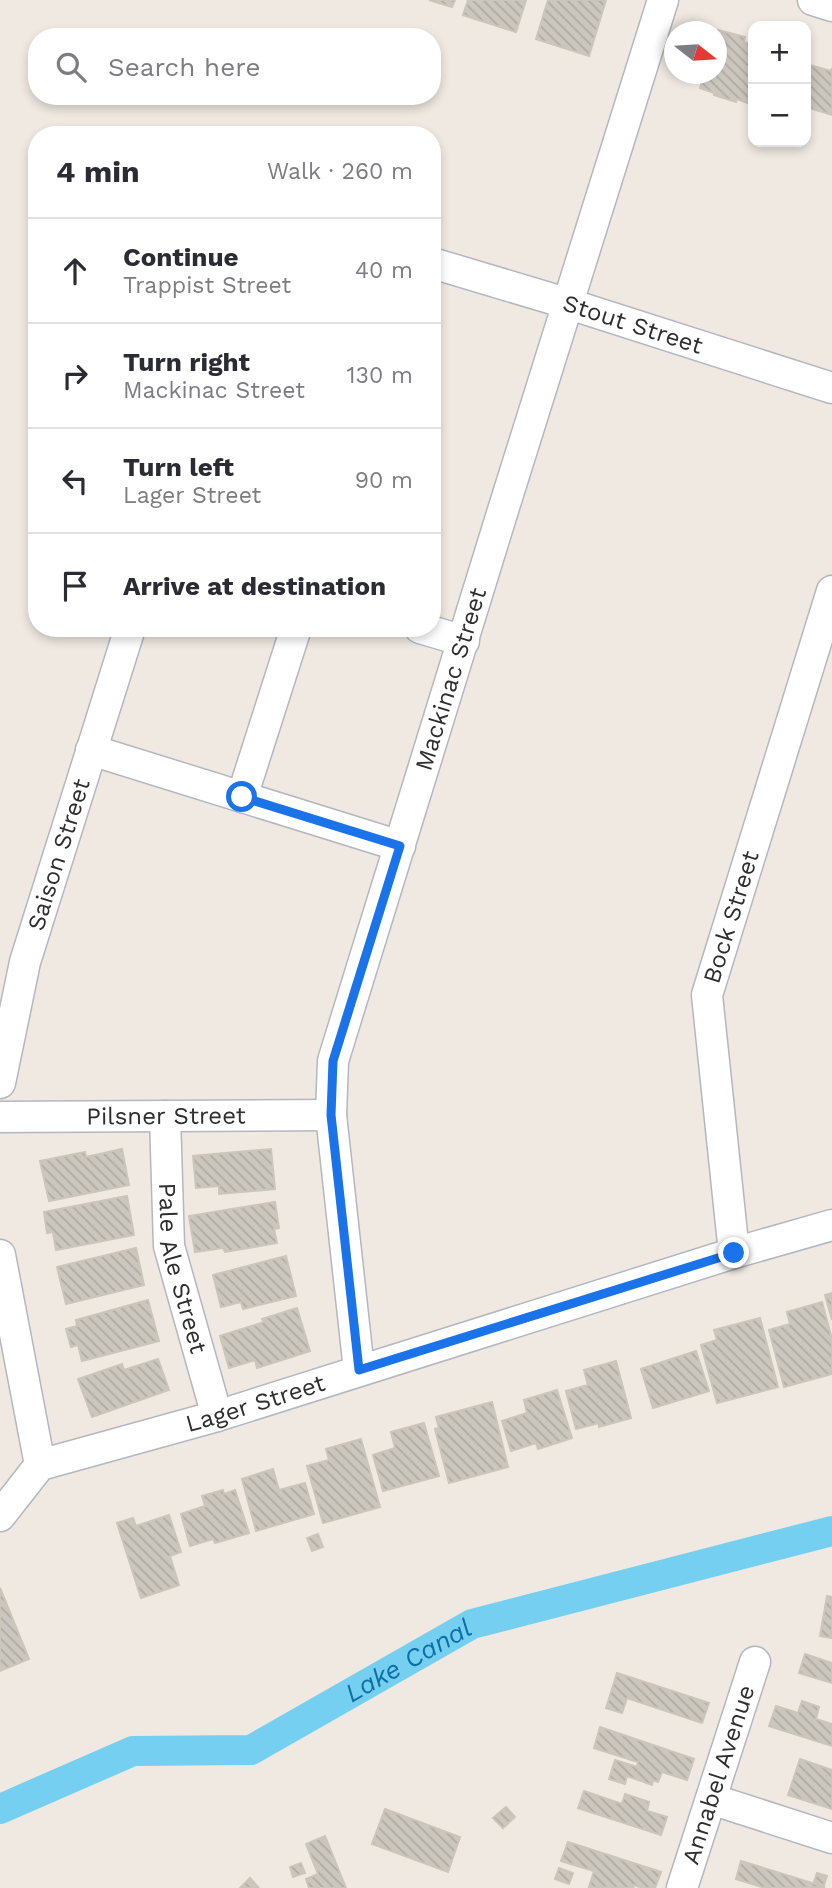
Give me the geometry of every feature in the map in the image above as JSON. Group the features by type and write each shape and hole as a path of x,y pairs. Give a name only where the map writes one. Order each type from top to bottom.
{"street":[{"name":"Mackinac Street","path":"359,1370 331,1115 333,1061 566,303 663,0"},
{"path":"813,0 832,6"},
{"name":"Stout Street","path":"441,266 832,388"},
{"name":"Bock Street","path":"734,1253 707,995 832,591"},
{"path":"441,634 464,641"},
{"name":"Saison Street","path":"0,1083 13,958 91,750 127,637"},
{"path":"242,797 293,637"},
{"path":"91,750 400,846"},
{"name":"Pilsner Street","path":"0,1117 331,1115"},
{"name":"Pale Ale Street","path":"165,1116 169,1247 217,1416"},
{"name":"Lager Street","path":"40,1465 217,1416 734,1253 832,1225"},
{"path":"0,1255 40,1465 0,1516"},
{"name":"Annabel Avenue","path":"682,1888 755,1661"},
{"path":"711,1799 832,1838"}],"building":[{"path":"429,0 455,0 452,7"},
{"path":"468,0 526,0 516,32 463,15"},
{"path":"548,0 606,0 589,56 536,39"},
{"path":"727,32 745,37 744,42 748,43 748,103 737,99 736,102 700,88 701,84 727,84"},
{"path":"811,65 831,71 832,68 832,115 811,109"},
{"path":"122,1149 129,1185 49,1201 40,1161 85,1152 86,1157"},
{"path":"271,1149 275,1189 219,1194 219,1186 196,1188 193,1156"},
{"path":"127,1196 134,1235 56,1250 53,1232 47,1233 44,1212"},
{"path":"275,1202 279,1228 274,1229 277,1243 225,1252 223,1248 195,1252 189,1216"},
{"path":"136,1248 144,1285 66,1304 57,1267"},
{"path":"286,1256 296,1296 243,1309 241,1302 221,1307 213,1275"},
{"path":"832,1293 832,1320 825,1295"},
{"path":"148,1300 159,1341 82,1361 78,1345 71,1347 66,1329 77,1326 76,1320"},
{"path":"822,1302 832,1339 832,1374 784,1387 769,1330 790,1324 787,1312"},
{"path":"297,1308 310,1351 257,1368 255,1360 229,1368 220,1336"},
{"path":"760,1318 778,1387 717,1403 701,1345 717,1340 714,1330"},
{"path":"696,1351 709,1391 653,1408 641,1369"},
{"path":"158,1359 169,1390 92,1417 78,1379 122,1364 124,1370"},
{"path":"616,1361 631,1418 599,1427 599,1423 576,1429 566,1391 588,1385 584,1370"},
{"path":"557,1390 572,1438 538,1449 536,1443 511,1451 502,1421 527,1413 524,1400"},
{"path":"492,1402 508,1467 449,1483 435,1429 439,1428 436,1417"},
{"path":"424,1423 439,1476 383,1491 373,1455 395,1448 391,1432"},
{"path":"361,1439 380,1507 323,1523 307,1466 329,1460 326,1449"},
{"path":"273,1469 279,1490 305,1483 314,1514 256,1531 242,1479"},
{"path":"223,1490 224,1494 235,1490 249,1533 215,1543 213,1539 190,1546 181,1514 205,1506 202,1496"},
{"path":"169,1515 181,1552 170,1556 179,1585 141,1598 117,1523 133,1518 136,1526"},
{"path":"318,1534 323,1547 312,1551 307,1538"},
{"path":"0,1588 29,1659 0,1671"},
{"path":"827,1596 832,1597 832,1638 820,1636"},
{"path":"805,1654 832,1663 832,1683 799,1673"},
{"path":"617,1673 709,1703 702,1723 627,1698 622,1713 606,1708"},
{"path":"802,1701 819,1707 816,1719 832,1724 832,1746 769,1726 776,1706 798,1713"},
{"path":"600,1727 694,1759 687,1780 662,1772 658,1782 653,1780 652,1785 627,1776 625,1784 609,1779 615,1760 637,1767 638,1762 594,1748"},
{"path":"800,1759 832,1770 832,1809 788,1795"},
{"path":"584,1791 622,1804 625,1794 649,1802 647,1811 667,1817 661,1835 578,1808"},
{"path":"506,1807 515,1817 503,1828 493,1818"},
{"path":"385,1809 460,1837 448,1872 372,1844"},
{"path":"325,1836 346,1888 309,1888 306,1879 318,1874 306,1844"},
{"path":"568,1842 661,1872 655,1888 634,1885 633,1888 589,1887 594,1871 561,1861"},
{"path":"741,1861 825,1887 765,1888 736,1879"},
{"path":"301,1863 305,1873 293,1877 290,1867"},
{"path":"559,1868 573,1873 569,1884 555,1879"},
{"path":"817,1873 827,1876 824,1885 814,1882"},
{"path":"250,1878 259,1888 240,1888"}],"waterway":[{"name":"Lake Canal","path":"0,1809 133,1751 251,1750 472,1624 832,1531"}],"route":[{"path":"242,797 400,846 333,1061 331,1115 359,1370 734,1253"}]}
